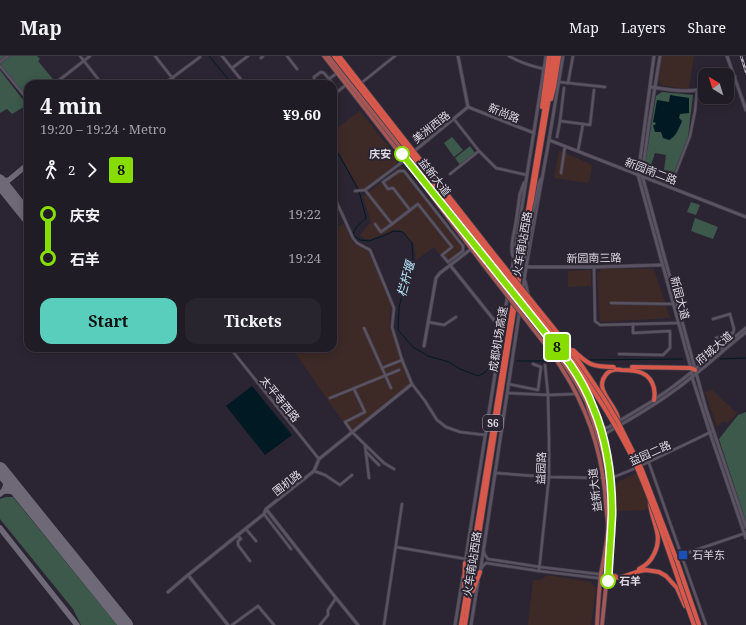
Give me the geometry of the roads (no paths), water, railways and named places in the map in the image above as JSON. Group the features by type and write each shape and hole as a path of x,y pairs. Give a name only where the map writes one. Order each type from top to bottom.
{"highway":[{"path":"334,56 563,347 601,401 634,461 650,499 694,618"},
{"path":"339,56 489,248 560,336 594,382 618,422 637,458 649,486 677,561 694,618 694,625"},
{"path":"538,143 540,115 549,56"},
{"name":"成都机场高速","path":"465,625 538,143 554,56"},
{"name":"成都机场高速","path":"461,625 545,120 554,56"},
{"path":"545,120 554,87 559,56"},
{"path":"560,336 581,358 592,365 614,369 634,370 646,375 654,388 654,400"},
{"path":"618,422 618,416 602,386 603,381 609,372 614,369 693,371"},
{"path":"639,570 652,558 658,545 658,535 649,505 650,499"},
{"path":"463,613 465,561"},
{"path":"607,577 622,576 639,570 652,570 666,576 677,588 699,625"},
{"path":"469,600 480,572"}],"main road":[{"path":"320,56 330,62"},
{"name":"益新大道","path":"324,56 354,89 442,200 557,353 586,401 601,444 611,488 612,528 602,625"},
{"name":"益新大道","path":"329,56 330,62 337,73 554,356 580,400 592,432 601,464 605,489 608,527 601,576 597,625"}],"street":[{"path":"0,62 8,56"},
{"path":"80,56 99,80"},
{"path":"59,80 90,56"},
{"path":"155,56 173,78"},
{"path":"222,56 239,80"},
{"path":"232,68 248,56"},
{"path":"287,56 297,69"},
{"path":"354,89 395,56"},
{"path":"458,56 468,108"},
{"path":"509,56 529,66 544,69"},
{"path":"455,625 546,56"},
{"name":"火车南站西路","path":"471,625 526,267 550,140 563,56"},
{"path":"568,83 573,56"},
{"name":"新园大道","path":"654,56 638,175 678,323 713,432 746,527"},
{"name":"新园大道","path":"660,56 642,177 693,371 692,377 746,538"},
{"path":"727,56 746,110"},
{"path":"170,80 200,57"},
{"path":"0,66 24,95"},
{"path":"314,80 314,78 321,72 324,73 329,79 337,73"},
{"path":"559,82 605,87"},
{"path":"337,92 346,85"},
{"path":"650,87 680,91 697,91 690,136 670,186"},
{"path":"557,137 564,88"},
{"path":"560,121 590,125 594,90"},
{"name":"美洲西路","path":"405,160 407,156 468,108"},
{"name":"新尚路","path":"468,108 534,133"},
{"path":"454,119 479,152 496,168 527,175"},
{"path":"578,151 583,124"},
{"name":"新园南二路","path":"550,140 746,217"},
{"path":"561,172 565,146"},
{"path":"450,174 479,152"},
{"path":"355,191 365,190 405,160"},
{"path":"410,210 393,188 388,189 383,182 398,170 404,171 462,246 463,251 448,262"},
{"path":"527,175 520,194 512,253 517,260 522,260 525,258 527,253 539,183 543,174"},
{"path":"365,190 392,224"},
{"path":"337,203 353,238 357,243 370,250 394,308 392,327 402,360 412,384 437,420 446,427 460,432 485,435"},
{"path":"375,224 381,232 418,204 452,247 442,255 502,330"},
{"path":"424,346 436,278 440,273 471,249"},
{"name":"新园南三路","path":"526,267 662,265"},
{"path":"594,267 596,321 600,325 678,323"},
{"path":"525,275 528,295 576,355 584,371 588,388 586,401"},
{"path":"611,303 673,304"},
{"path":"714,319 730,314 734,329 733,333 716,338"},
{"path":"428,322 444,325 456,317"},
{"path":"619,354 663,355 670,348 670,331 633,333 633,324"},
{"path":"364,328 391,388"},
{"name":"府城大道","path":"693,371 746,328"},
{"name":"府城大道","path":"693,371 746,332"},
{"name":"太平寺西路","path":"233,352 318,459"},
{"path":"382,368 402,360"},
{"path":"533,364 541,367 537,395"},
{"name":"益园路","path":"539,571 549,477 550,439 545,365"},
{"path":"330,398 399,370"},
{"path":"594,424 604,429 609,427 654,400 693,371"},
{"path":"601,444 602,438 608,432 652,406 692,377"},
{"path":"318,459 412,384"},
{"path":"508,384 538,390"},
{"path":"354,389 365,412 345,422 352,432 384,463 394,469"},
{"path":"507,393 537,395 576,394"},
{"name":"益园二路","path":"609,479 649,463 713,432"},
{"path":"365,444 369,478"},
{"path":"366,451 378,465"},
{"name":"围机路","path":"264,514 266,509 314,471 318,459"},
{"path":"649,463 706,625"},
{"path":"314,471 325,475 340,485 352,475"},
{"path":"494,473 609,479"},
{"path":"384,625 402,504"},
{"path":"266,509 358,625"},
{"path":"168,592 264,514 291,549"},
{"path":"246,528 256,541"},
{"path":"681,555 745,534"},
{"path":"238,535 241,539 238,541 238,545 250,561"},
{"path":"396,547 465,561"},
{"path":"483,549 488,559 607,577"},
{"path":"480,572 486,563 539,571 601,576"},
{"path":"188,575 228,625"},
{"path":"320,625 328,614 328,610 336,598"},
{"path":"232,625 258,606 274,625"}],"water":[{"path":"670,95 689,98 689,113 680,114 679,118 682,121 680,126 675,135 669,140 663,138 661,132 655,132 653,125 656,123 653,122 657,100 669,102"},
{"path":"252,386 292,435 265,455 226,406"}],"waterway":[{"name":"栏杆堰","path":"209,56 229,80"},
{"name":"栏杆堰","path":"337,151 359,191 366,218 357,227 353,235 360,240 369,241 394,231 403,232 412,243 413,257 399,307 398,330 413,347 428,356 449,362 460,369 478,376 490,367"},
{"name":"栏杆堰","path":"720,359 746,358"},
{"name":"栏杆堰","path":"588,360 683,359"},
{"name":"栏杆堰","path":"517,361 552,361"}],"railway":[{"path":"741,56 746,72"}],"metro line":[{"name":"8","path":"402,154 570,364 582,382 594,407 602,432 610,470 612,514 608,581"}],"place":[{"name":"庆安","path":"402,154"},
{"name":"石羊东","path":"683,555"},
{"name":"石羊","path":"608,581"}]}
